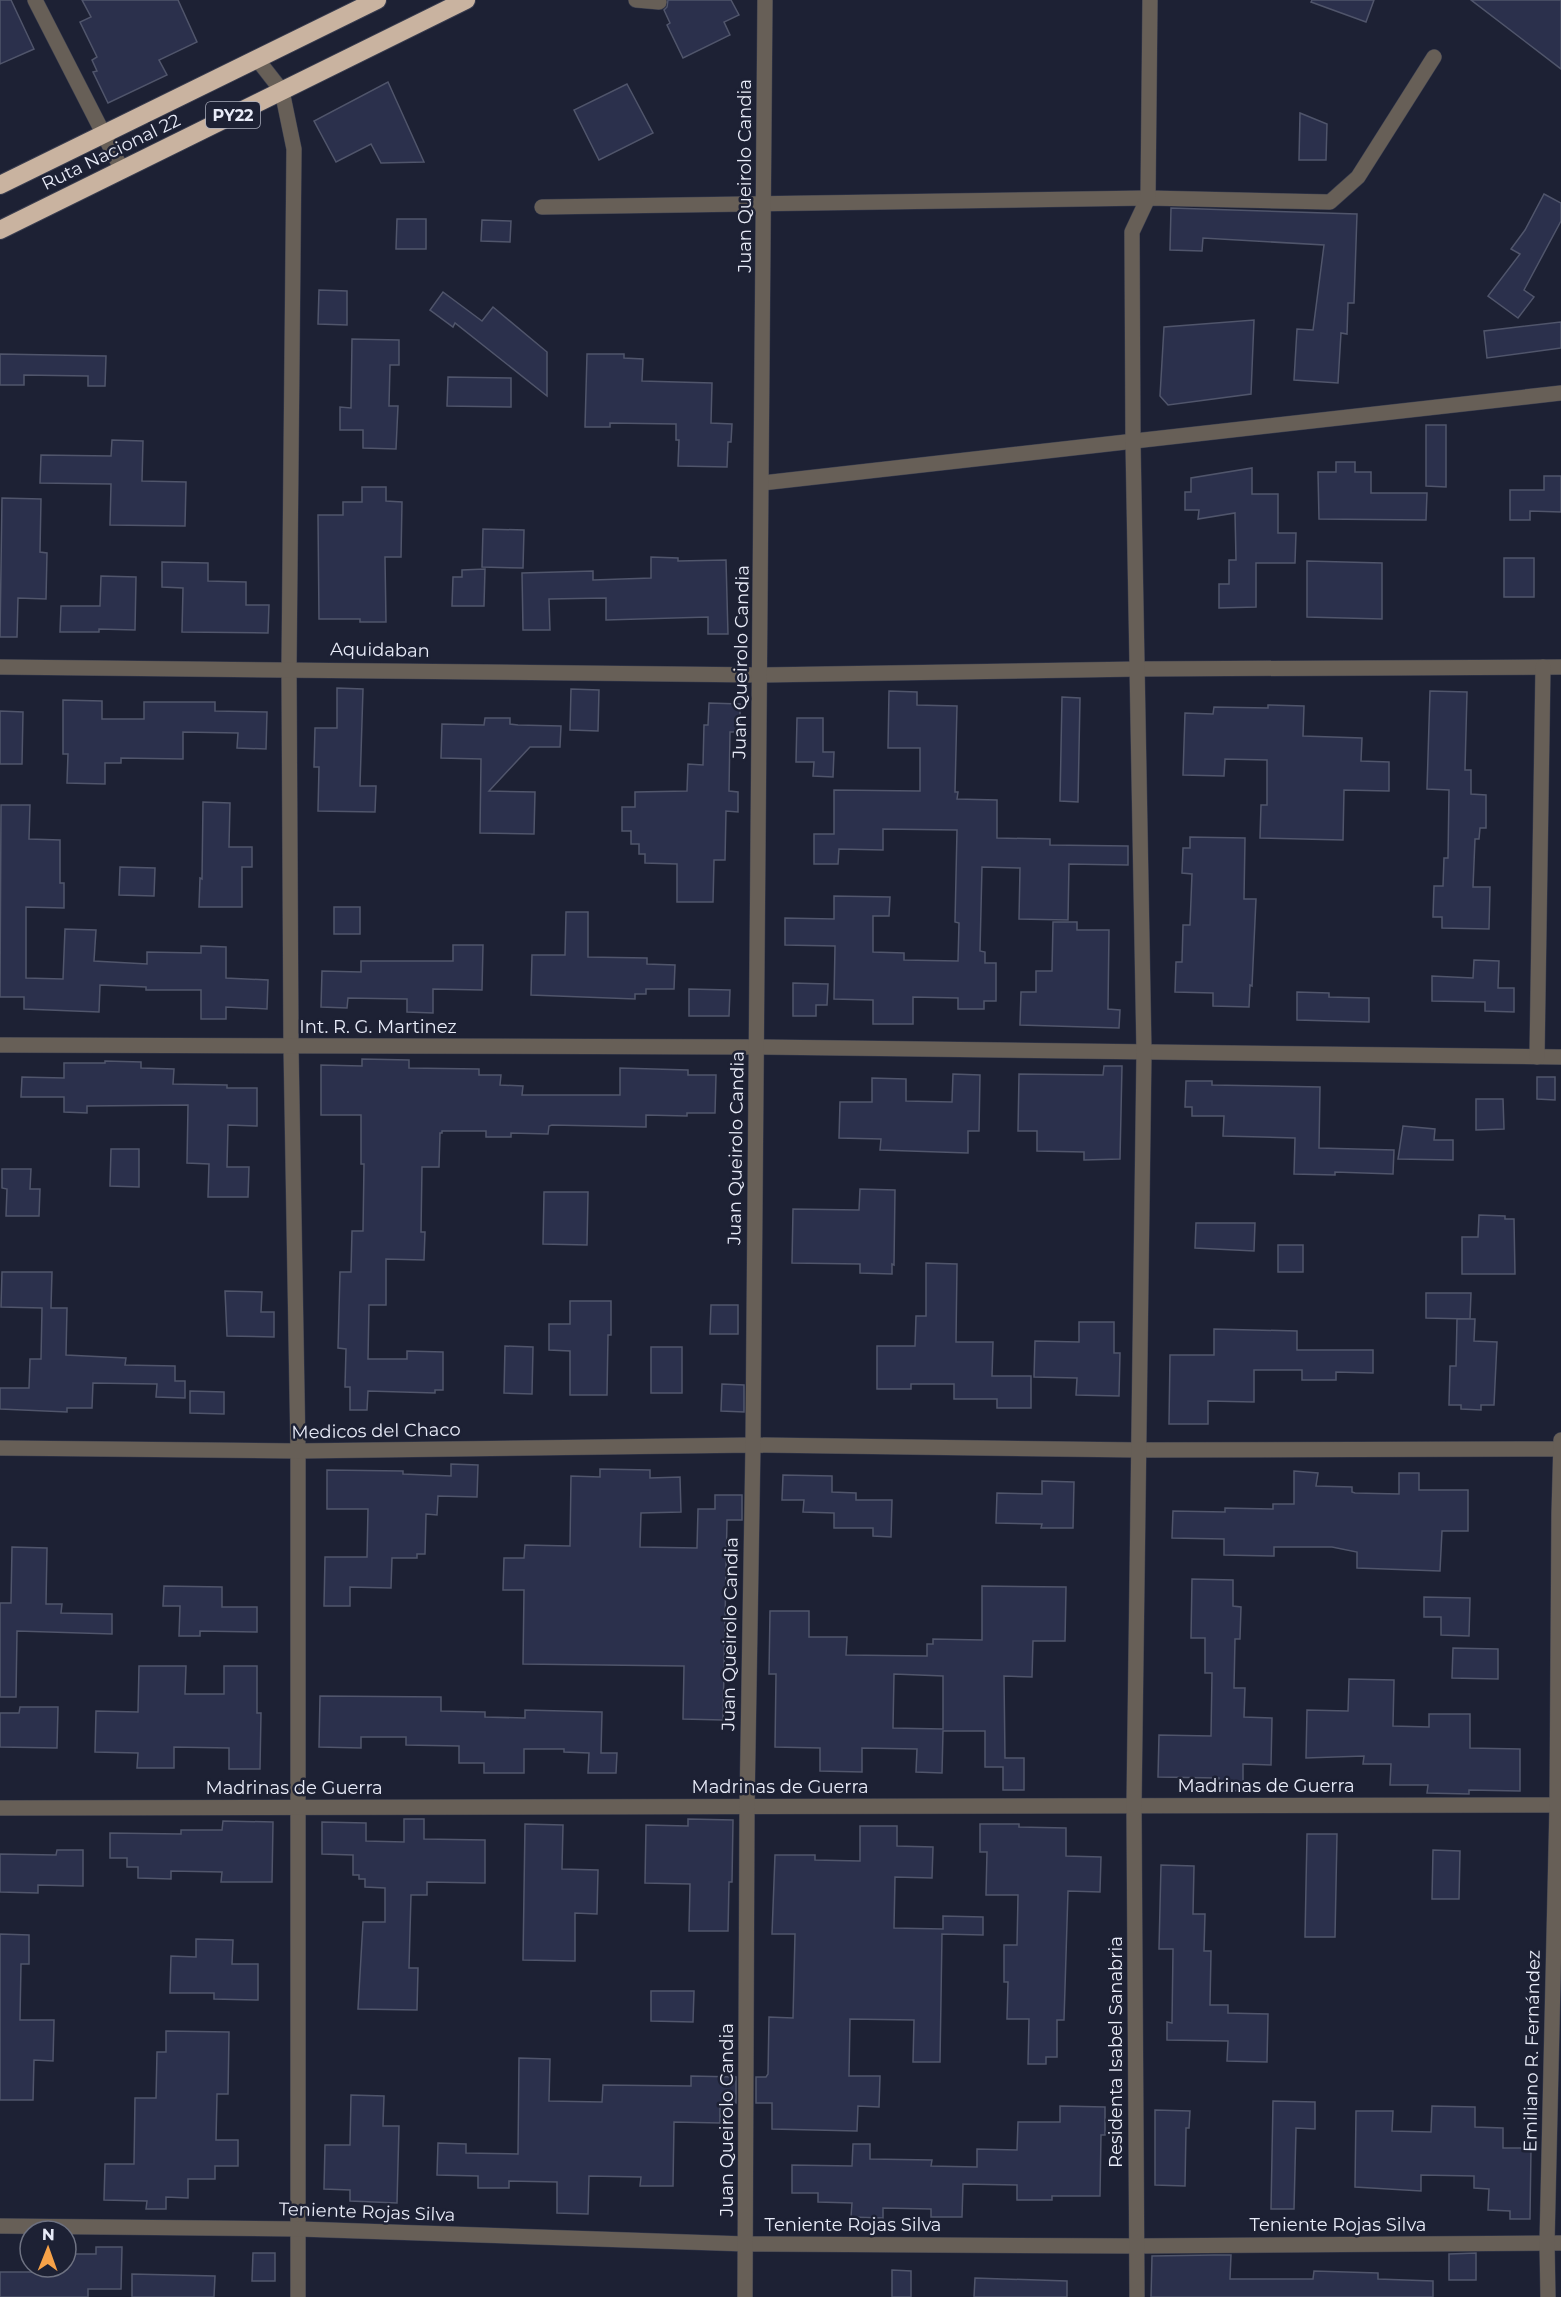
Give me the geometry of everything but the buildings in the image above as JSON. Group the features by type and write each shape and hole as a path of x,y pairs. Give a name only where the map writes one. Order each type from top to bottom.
{"highway":[{"name":"Ruta Nacional 22","path":"0,185 377,0"},
{"name":"Ruta Nacional 22","path":"0,230 466,0"}],"street":[{"path":"35,0 122,170"},
{"path":"636,0 659,2"},
{"name":"Juan Queirolo Candia","path":"745,2297 747,1807 753,1445 765,0"},
{"path":"1148,198 1150,0"},
{"path":"542,207 1148,198 1330,202 1358,177 1434,57"},
{"path":"257,59 282,91 294,149 289,668 291,1046 298,1451 298,2297"},
{"name":"Residenta Isabel Sanabria","path":"1137,2297 1134,1806 1144,1052 1139,669 1133,442 1132,232 1148,198"},
{"path":"762,483 1561,393"},
{"name":"Aquidaban","path":"0,667 289,668 760,675 1139,669 1561,667"},
{"path":"1537,1057 1543,667"},
{"name":"Int. R. G. Martinez","path":"0,1045 756,1047 1561,1057"},
{"name":"Emiliano R. Fernández","path":"1548,2297 1554,2243 1559,1805 1558,1512 1561,1440"},
{"name":"Medicos del Chaco","path":"0,1448 298,1451 753,1445 1140,1450 1561,1449"},
{"name":"Madrinas de Guerra","path":"0,1808 1559,1805"},
{"name":"Teniente Rojas Silva","path":"0,2226 299,2229 746,2244 1137,2246 1554,2243"}]}
